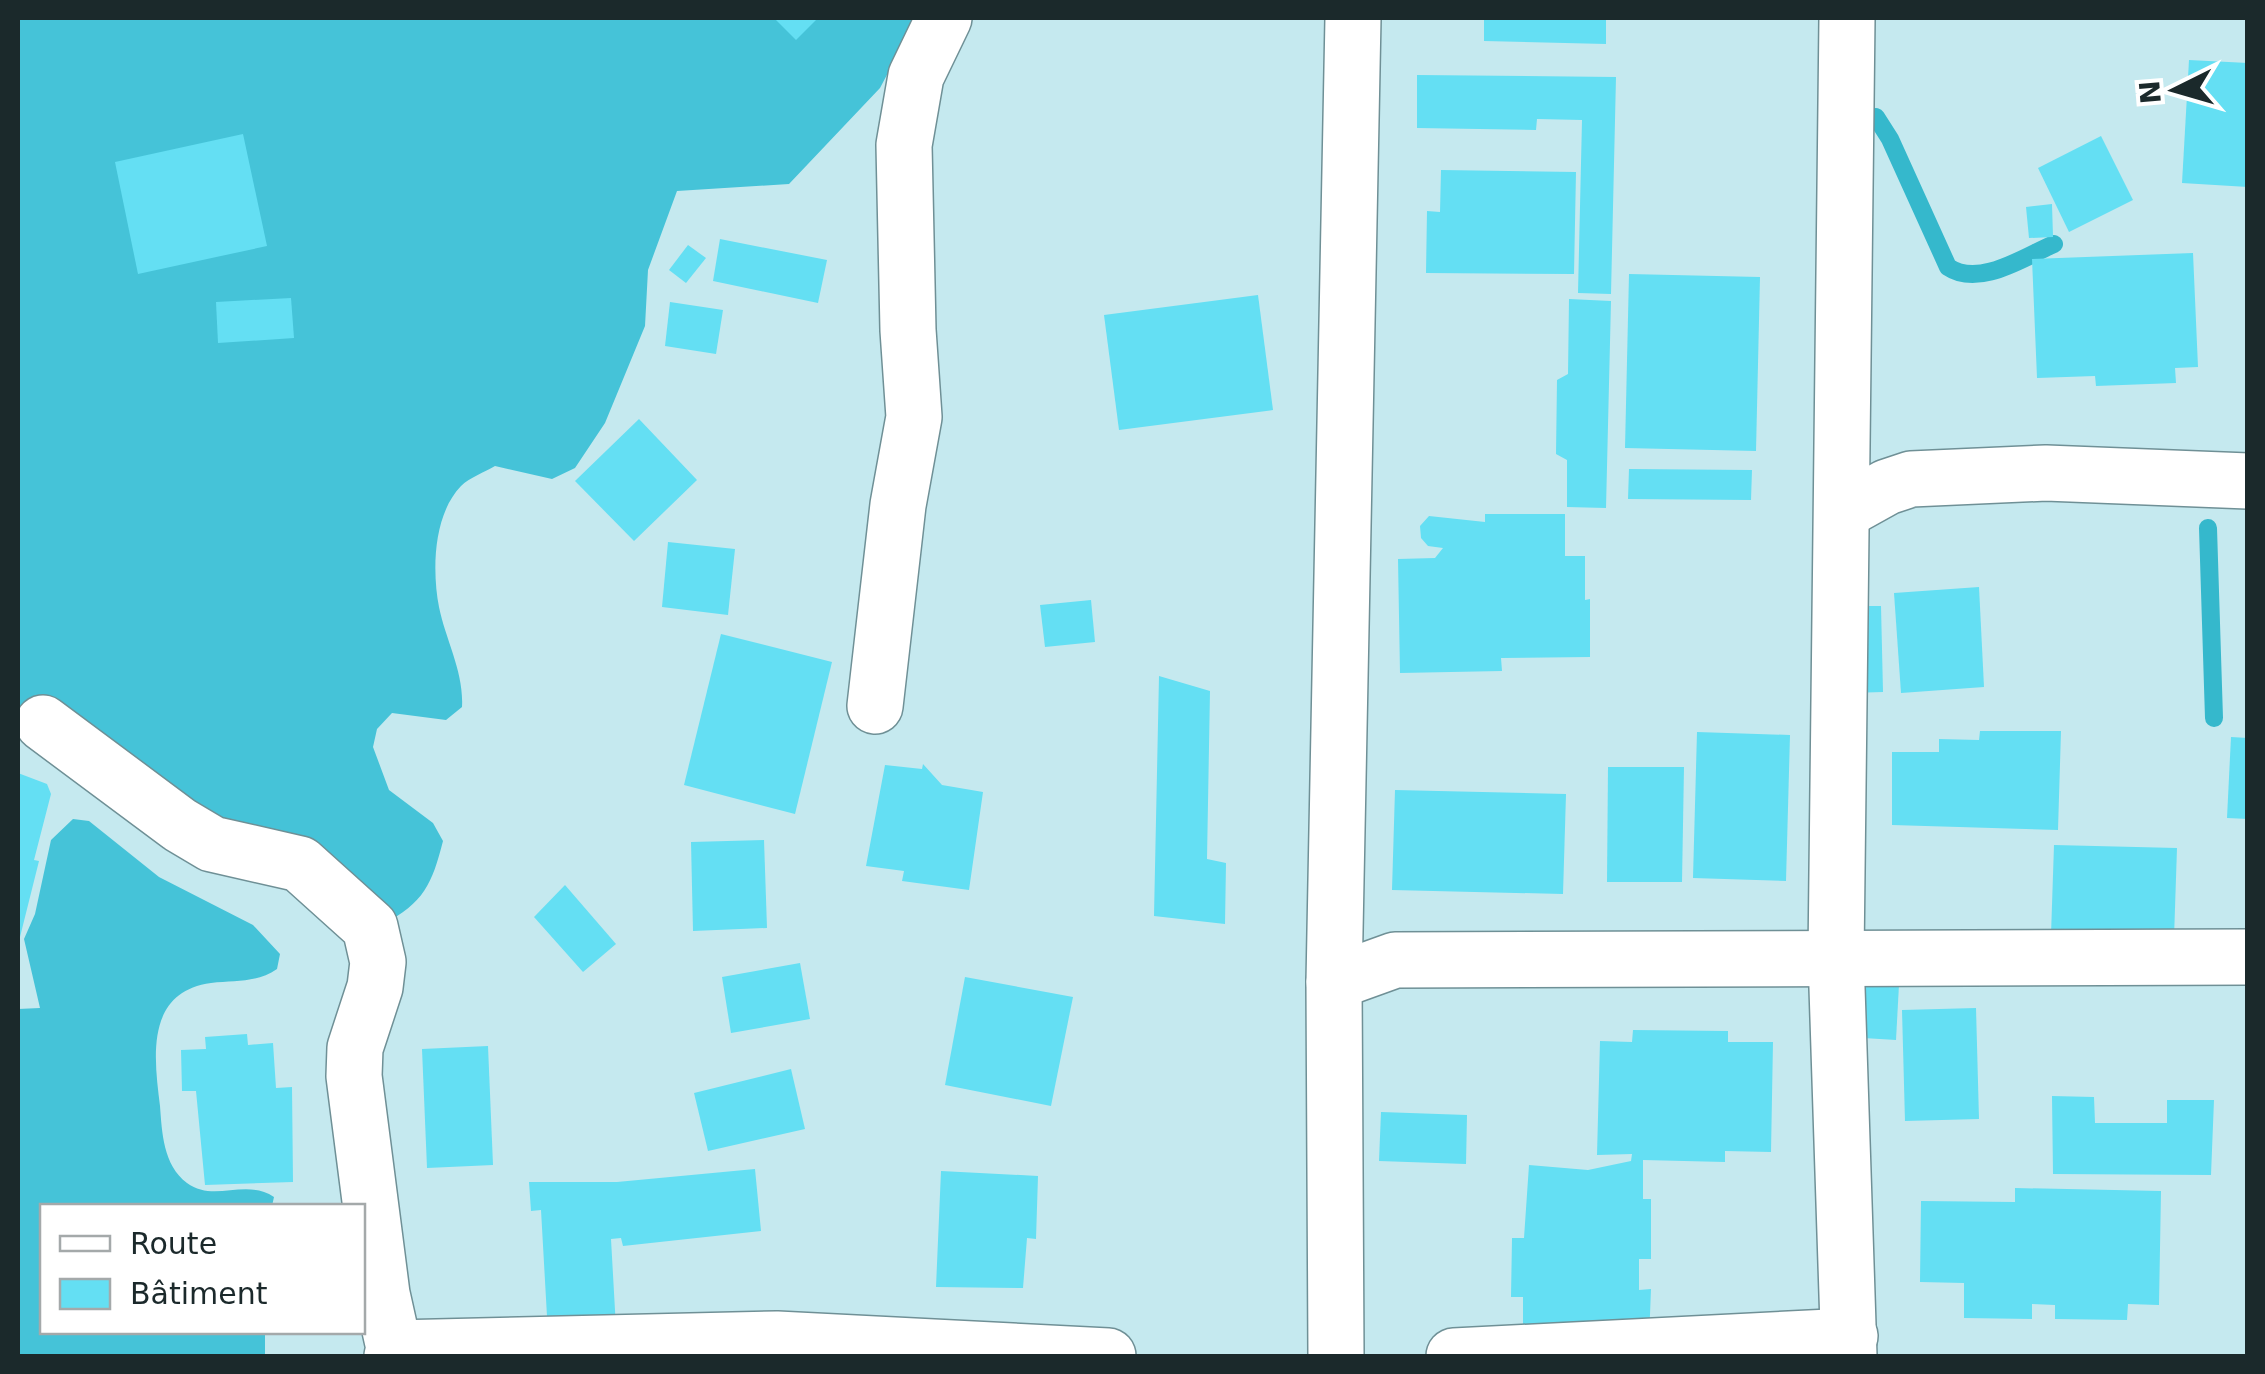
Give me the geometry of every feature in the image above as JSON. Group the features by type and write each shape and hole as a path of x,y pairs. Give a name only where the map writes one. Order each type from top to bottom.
{"street":[{"path":"876,706 898,505 914,416 904,145 916,76 944,18"},
{"path":"1336,1356 1334,982 1353,18"},
{"path":"1454,1356 1850,1346 1836,957 1847,18"},
{"path":"1842,512 1887,486 1910,479 2046,473 2248,480"},
{"path":"44,723 180,825 212,844 300,864 370,926 377,974 355,1048 354,1076 393,1352 777,1339 1108,1356"},
{"path":"1334,982 1394,960 2248,957"}],"shaded area":[{"path":"18,18 917,18 880,88 789,184 677,191 648,270 645,326 605,423 575,468 552,479 495,466 464,483 452,498 440,528 436,577 439,607 460,681 462,707 446,720 392,713 377,729 373,747 389,790 433,823 443,841 424,891 408,908 383,924 35,709 18,712"},
{"path":"73,819 89,821 159,877 253,925 280,954 277,969 262,977 211,983 174,999 164,1013 156,1048 163,1137 168,1158 179,1176 197,1189 263,1192 274,1197 272,1204 40,1204 40,1334 265,1334 265,1356 18,1356 18,1009 40,1008 24,939 35,914 51,840"}],"building":[{"path":"774,18 818,18 796,40"},
{"path":"1484,18 1606,18 1606,44 1484,41"},
{"path":"2189,60 2248,63 2248,187 2182,183"},
{"path":"1417,75 1616,77 1611,294 1578,293 1582,120 1537,119 1536,130 1417,128"},
{"path":"243,134 267,246 138,274 115,162"},
{"path":"2101,136 2133,200 2069,232 2038,168"},
{"path":"1441,170 1576,172 1574,274 1426,273 1427,211 1440,212"},
{"path":"2052,204 2053,237 2029,238 2026,207"},
{"path":"720,239 827,260 818,303 713,281"},
{"path":"688,245 706,258 686,283 669,270"},
{"path":"2193,253 2198,367 2175,368 2176,383 2096,386 2095,376 2037,378 2032,259"},
{"path":"1629,274 1760,277 1756,451 1625,448"},
{"path":"1258,295 1273,410 1119,430 1104,315"},
{"path":"291,298 294,338 218,343 216,302"},
{"path":"1569,299 1611,301 1606,508 1567,507 1567,460 1556,454 1557,380 1568,374"},
{"path":"670,302 723,310 716,354 665,346"},
{"path":"639,419 697,480 634,541 575,481"},
{"path":"1629,469 1752,470 1751,500 1628,499"},
{"path":"1485,514 1565,514 1565,556 1585,556 1590,657 1501,658 1502,671 1400,673 1398,559 1435,558 1443,548 1428,546 1421,538 1420,526 1429,516 1485,522"},
{"path":"668,542 735,549 728,615 662,607"},
{"path":"1979,587 1984,687 1901,693 1894,593"},
{"path":"1091,600 1095,642 1045,647 1040,605"},
{"path":"1848,606 1881,606 1883,692 1850,693"},
{"path":"721,634 832,662 795,814 684,785"},
{"path":"1159,676 1210,691 1207,859 1226,863 1225,924 1154,916"},
{"path":"1980,731 2061,731 2058,830 1892,825 1892,752 1939,752 1939,739 1979,740"},
{"path":"1697,732 1790,735 1786,881 1693,878"},
{"path":"2231,737 2248,738 2248,819 2227,818"},
{"path":"923,764 942,785 983,792 969,890 902,881 904,871 866,866 885,765 922,769"},
{"path":"1608,767 1684,767 1682,882 1607,882"},
{"path":"18,773 47,784 51,794 19,941"},
{"path":"1395,790 1566,794 1563,894 1392,890"},
{"path":"764,840 767,928 693,931 691,842"},
{"path":"2054,845 2177,848 2174,938 2051,935"},
{"path":"565,885 616,944 583,972 534,917"},
{"path":"800,963 810,1019 731,1033 722,977"},
{"path":"1850,965 1900,966 1896,1040 1847,1037"},
{"path":"965,977 1073,997 1051,1106 945,1085"},
{"path":"1976,1008 1979,1119 1905,1121 1902,1010"},
{"path":"1633,1030 1728,1031 1728,1042 1773,1042 1771,1152 1725,1151 1725,1162 1643,1160 1643,1199 1651,1199 1651,1259 1639,1259 1639,1290 1651,1289 1649,1340 1588,1322 1567,1322 1567,1342 1523,1342 1523,1297 1511,1297 1512,1238 1524,1238 1529,1165 1588,1170 1631,1161 1632,1154 1597,1155 1600,1041 1632,1042"},
{"path":"247,1034 248,1045 273,1043 276,1088 292,1087 293,1182 205,1185 196,1091 182,1091 181,1050 206,1049 205,1037"},
{"path":"488,1046 493,1165 427,1168 422,1049"},
{"path":"791,1069 805,1129 708,1151 694,1093"},
{"path":"2052,1096 2094,1097 2095,1123 2167,1123 2167,1100 2214,1100 2211,1175 2053,1174"},
{"path":"1381,1112 1467,1115 1466,1164 1379,1161"},
{"path":"755,1169 761,1231 623,1246 621,1238 611,1239 616,1328 548,1334 541,1210 531,1211 529,1182 617,1182"},
{"path":"941,1171 1038,1176 1036,1239 1027,1238 1023,1288 936,1287"},
{"path":"2015,1188 2161,1191 2159,1305 2128,1304 2127,1320 2055,1319 2055,1305 2032,1304 2032,1319 1964,1318 1964,1283 1920,1282 1921,1201 2015,1202"}],"waterway":[{"path":"1876,117 1890,139 1948,267 1960,273 1987,272 2054,244"},
{"path":"2208,528 2214,718"}]}
